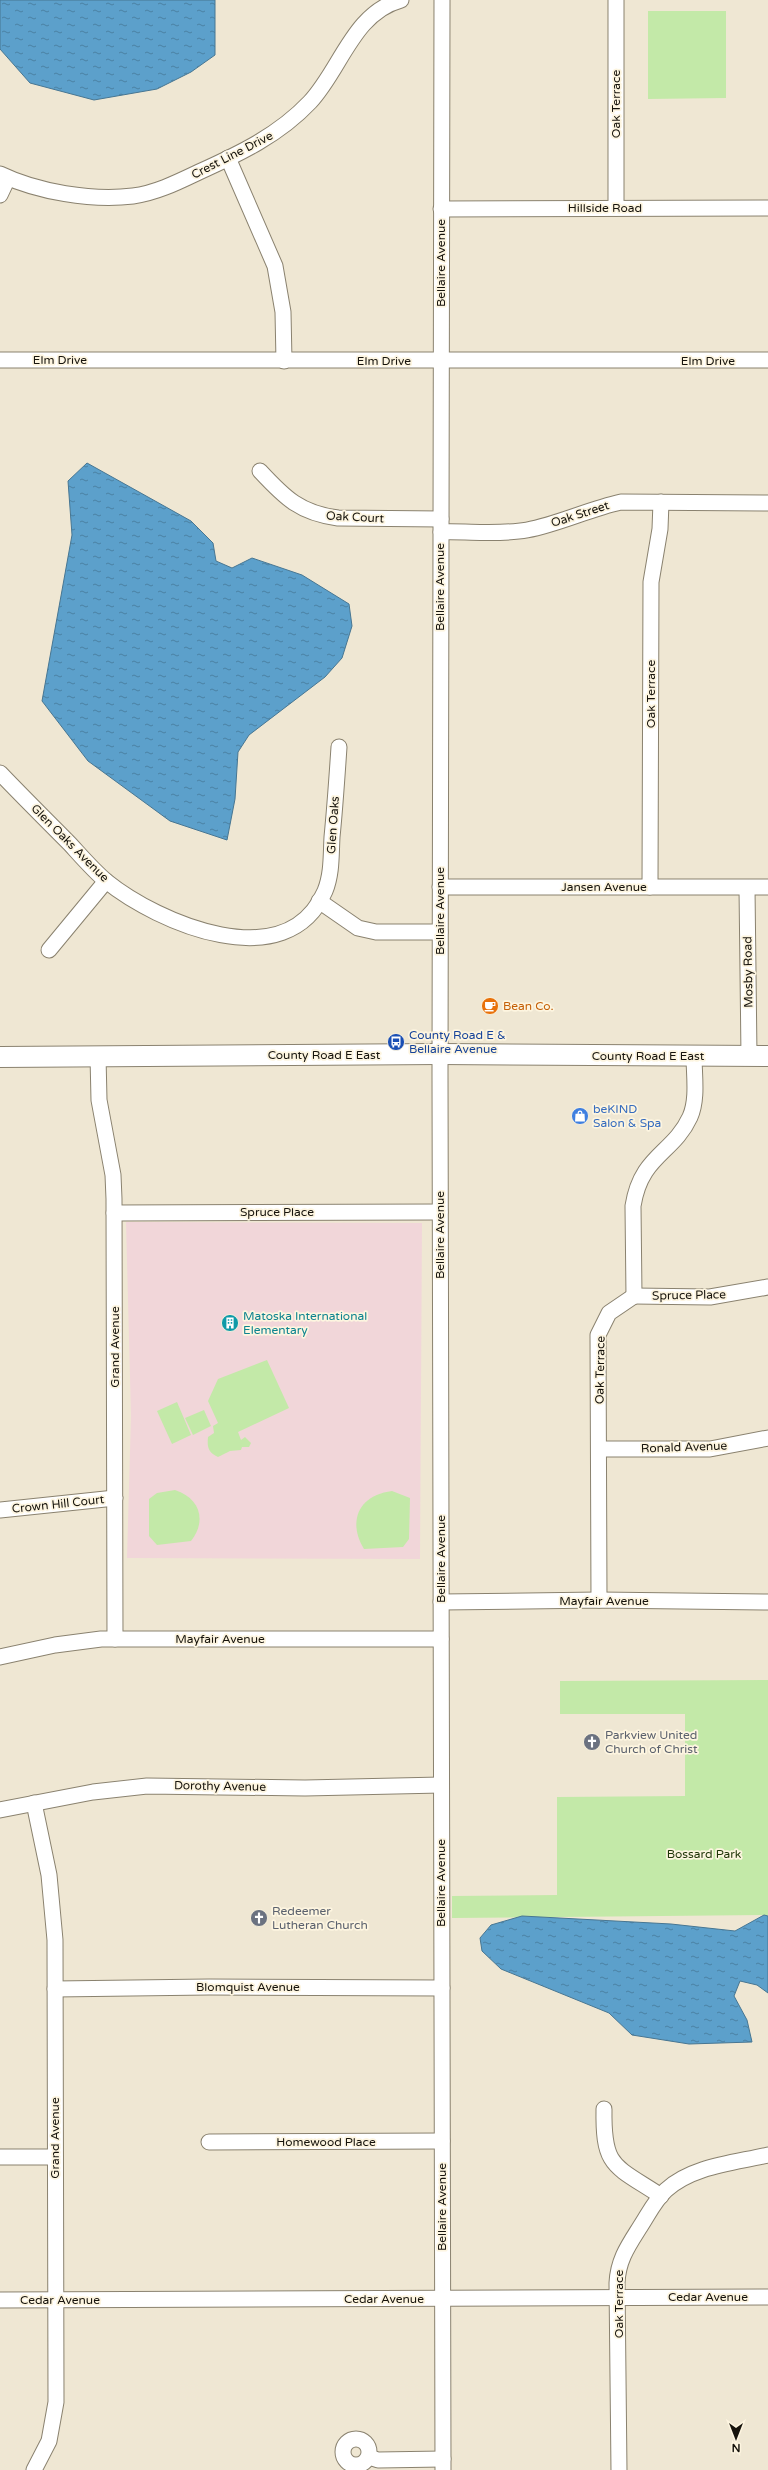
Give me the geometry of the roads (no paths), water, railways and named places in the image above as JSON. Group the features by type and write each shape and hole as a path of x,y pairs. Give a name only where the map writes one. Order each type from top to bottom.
{"main road":[{"name":"County Road E East","path":"0,1057 440,1054 759,1056"}],"street":[{"name":"Crest Line Drive","path":"4,176 50,190 96,197 128,196 162,188 228,158 268,137 293,118 325,83 359,30 383,8 401,0"},
{"name":"Bellaire Avenue","path":"442,0 440,1212 443,2464"},
{"name":"Oak Terrace","path":"616,0 616,208"},
{"path":"228,158 275,266 283,312 284,361"},
{"path":"0,195 4,176"},
{"name":"Hillside Road","path":"441,210 768,208"},
{"name":"Elm Drive","path":"0,360 768,360"},
{"name":"Oak Court","path":"260,472 286,499 308,511 323,516 441,525"},
{"name":"Oak Street","path":"441,525 524,531 541,527 599,506 621,502 768,503"},
{"name":"Oak Terrace","path":"650,886 651,582 660,529 661,502"},
{"name":"Glen Oaks","path":"319,902 329,879 339,746"},
{"name":"Glen Oaks Avenue","path":"0,773 106,880 146,906 180,922 229,937 244,939 273,935 288,929 301,921 319,902"},
{"path":"49,950 106,880"},
{"name":"Jansen Avenue","path":"440,887 768,887"},
{"name":"Mosby Road","path":"747,888 759,1056"},
{"path":"319,902 358,928 376,932 440,932"},
{"name":"Grand Avenue","path":"98,1056 100,1100 113,1175 115,1639"},
{"path":"634,1296 633,1206 636,1192 648,1165 678,1135 691,1116 695,1094 694,1056"},
{"name":"Spruce Place","path":"114,1213 440,1212"},
{"name":"Spruce Place","path":"634,1296 710,1297 768,1287"},
{"name":"Oak Terrace","path":"599,1600 600,1449 598,1335 609,1313 634,1296"},
{"name":"Ronald Avenue","path":"600,1449 710,1449 768,1438"},
{"name":"Crown Hill Court","path":"0,1510 115,1498"},
{"name":"Mayfair Avenue","path":"441,1602 599,1600 768,1602"},
{"name":"Mayfair Avenue","path":"0,1658 74,1641 115,1639 441,1639"},
{"name":"Dorothy Avenue","path":"0,1810 93,1792 147,1786 305,1788 441,1785"},
{"name":"Grand Avenue","path":"34,1803 53,1905 55,1989 56,2402 54,2422 49,2441 34,2470"},
{"name":"Blomquist Avenue","path":"55,1989 442,1988"},
{"path":"604,2109 604,2142 611,2160 624,2172 661,2196"},
{"name":"Homewood Place","path":"209,2142 442,2141"},
{"name":"Oak Terrace","path":"619,2470 617,2276 624,2252 661,2196 677,2181 691,2174 768,2155"},
{"path":"0,2157 55,2157"},
{"name":"Cedar Avenue","path":"0,2300 768,2297"},
{"path":"369,2457 378,2460 443,2464"}],"water":[{"path":"0,0 215,0 215,55 191,72 157,89 94,100 30,83 0,49"},
{"path":"87,463 191,521 213,543 216,561 232,568 252,558 302,575 349,604 352,626 342,658 325,677 249,735 238,752 235,799 227,840 170,821 88,761 42,701 72,535 68,481"},
{"path":"764,1915 768,1916 768,1993 757,1985 740,1981 734,1996 747,2020 752,2042 689,2044 632,2035 609,2013 501,1969 482,1951 480,1938 491,1925 522,1916 671,1924 735,1931"}],"place":[{"name":"Bean Co.","path":"490,1006"},
{"name":"County Road E & Bellaire Avenue","path":"396,1042"},
{"name":"beKIND Salon & Spa","path":"580,1116"},
{"name":"Matoska International Elementary","path":"230,1323"},
{"name":"Parkview United Church of Christ","path":"592,1742"},
{"name":"Redeemer Lutheran Church","path":"259,1918"}],"park label":[{"name":"Bossard Park","path":"704,1854"}]}
